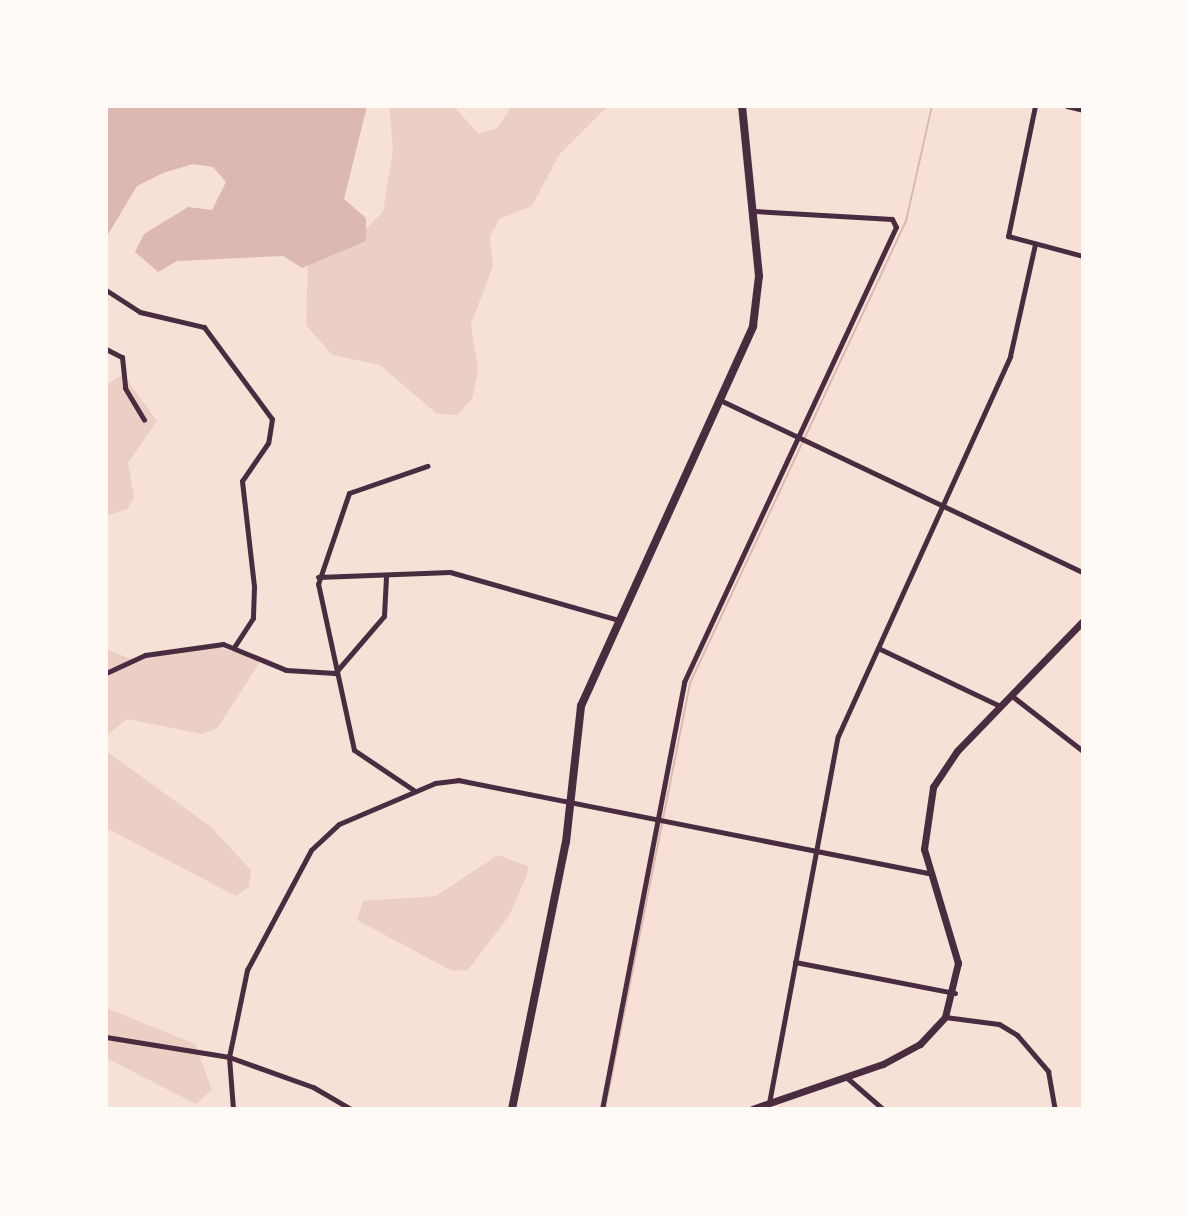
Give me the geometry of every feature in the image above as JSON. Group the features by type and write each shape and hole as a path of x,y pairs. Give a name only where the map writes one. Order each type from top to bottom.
{"main road":[{"path":"512,1109 572,803 577,720 615,619 719,400 756,311 754,211 742,106"},
{"path":"752,1109 846,1077 904,1053 945,1017 955,993 952,935 928,873 924,828 933,787 1001,706 1083,621"}],"street":[{"path":"1035,106 1008,236 1083,256"},
{"path":"1067,106 1083,110"},
{"path":"602,1109 684,682 896,227 892,219 754,211"},
{"path":"769,1103 819,853 838,736 949,504 1010,356 1035,244"},
{"path":"106,290 140,312 204,327 272,419 268,443 243,474 254,602 235,646"},
{"path":"106,349 122,357 129,399 144,420"},
{"path":"719,400 949,504 1083,572"},
{"path":"415,791 354,750 335,673 318,577 349,493 427,466"},
{"path":"318,577 450,572 615,619"},
{"path":"335,673 384,616 386,576"},
{"path":"106,673 145,655 235,646 286,670 335,673"},
{"path":"878,648 1001,706"},
{"path":"1012,696 1083,751"},
{"path":"233,1109 229,1057 251,957 311,850 339,824 415,791 458,780 928,873"},
{"path":"795,962 955,993"},
{"path":"945,1017 986,1021 1017,1035 1048,1071 1055,1109"},
{"path":"106,1037 229,1057 313,1087 351,1109"},
{"path":"846,1077 883,1109"}],"shaded area":[{"path":"106,106 367,106 344,199 366,218 366,241 302,268 283,256 177,261 158,272 135,252 144,234 188,207 212,210 226,182 213,167 193,164 163,173 137,186 106,238"},
{"path":"389,106 453,106 479,134 497,128 512,106 608,106 559,155 532,206 499,219 490,237 493,266 471,324 478,371 472,399 457,415 437,414 380,365 332,355 306,325 308,262 353,241 383,212 393,149"},
{"path":"123,374 157,421 128,463 134,498 127,509 106,516 106,385"},
{"path":"217,647 261,660 217,729 202,734 127,719 106,736 106,649 131,659"},
{"path":"106,751 211,827 251,870 249,887 236,896 106,828"},
{"path":"498,855 528,866 527,875 509,916 468,970 452,971 357,920 363,901 436,896"},
{"path":"106,1008 195,1044 212,1090 196,1104 106,1058"}],"waterway":[{"path":"605,1109 690,683 906,221 932,106"}]}
